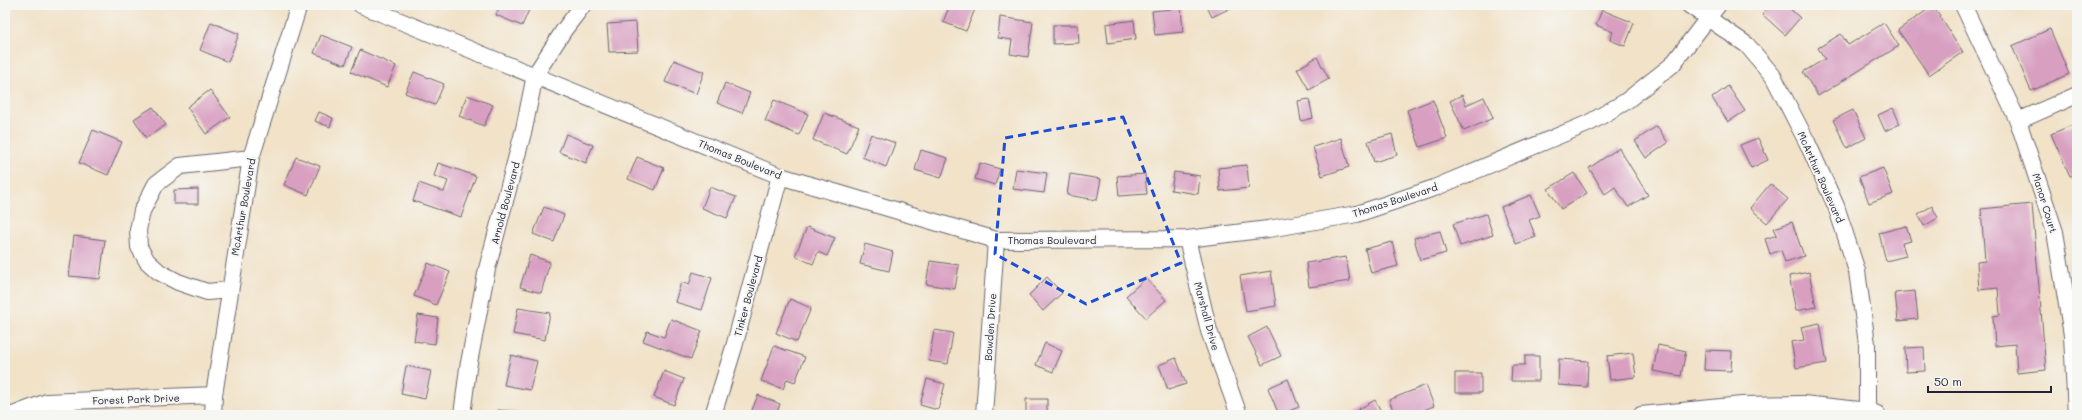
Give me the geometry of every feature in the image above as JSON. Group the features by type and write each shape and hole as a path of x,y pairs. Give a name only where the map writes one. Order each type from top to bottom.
{"street":[{"name":"McArthur Boulevard","path":"212,415 251,158 299,5"},
{"name":"Thomas Boulevard","path":"361,5 780,176 996,240 1187,239 1268,229 1357,214 1434,188 1589,123 1625,102 1672,64 1713,11"},
{"name":"Arnold Boulevard","path":"462,415 468,368 487,270 524,129 535,75 564,30 584,5"},
{"name":"McArthur Boulevard","path":"1689,5 1713,11 1747,46 1773,76 1807,142 1836,206 1857,271 1867,344 1867,406 1872,414"},
{"name":"Manor Court","path":"1963,5 2018,121 2055,232 2072,335 2076,415"},
{"path":"2018,121 2077,95"},
{"path":"230,290 207,292 178,282 158,272 147,261 140,247 138,230 142,211 156,184 180,166 251,158"},
{"name":"Tinker Boulevard","path":"713,415 734,347 780,176"},
{"name":"Marshall Drive","path":"1187,239 1209,332 1239,415"},
{"name":"Bowden Drive","path":"984,415 996,240"},
{"name":"Forest Park Drive","path":"13,415 47,402 214,395"},
{"path":"1641,415 1742,404 1803,404 1872,414"}],"highlighted area":[{"path":"1123,117 1181,263 1086,304 995,254 1005,138"}],"building":[{"path":"500,5 531,5 522,26 496,15"},
{"path":"950,5 964,5 975,9 966,31 943,22"},
{"path":"1206,5 1237,5 1212,17"},
{"path":"1770,5 1786,5 1800,18 1785,35 1762,14"},
{"path":"1933,6 1963,52 1929,75 1898,30"},
{"path":"1181,8 1183,32 1155,35 1152,11"},
{"path":"1602,10 1634,23 1625,46 1610,40 1613,32 1596,25"},
{"path":"1000,17 1033,22 1028,57 1010,54 1012,40 998,38"},
{"path":"1134,20 1136,39 1108,43 1106,24"},
{"path":"211,22 239,34 228,62 200,50"},
{"path":"636,22 638,51 609,52 607,24"},
{"path":"1884,23 1899,46 1818,96 1803,72 1825,59 1818,48 1841,34 1848,45"},
{"path":"1053,25 1078,25 1079,43 1053,44"},
{"path":"2050,29 2069,74 2031,91 2012,46"},
{"path":"321,35 352,47 345,65 314,53"},
{"path":"360,50 396,66 387,87 351,72"},
{"path":"1317,57 1329,79 1309,90 1297,69"},
{"path":"674,60 704,72 696,94 665,82"},
{"path":"414,72 444,84 435,105 405,93"},
{"path":"725,83 750,93 742,113 717,103"},
{"path":"1728,86 1745,111 1728,122 1712,98"},
{"path":"210,90 230,117 206,134 187,107"},
{"path":"467,95 493,105 484,126 459,116"},
{"path":"1462,95 1466,105 1484,97 1493,118 1464,131 1450,101"},
{"path":"1309,99 1313,118 1301,121 1298,101"},
{"path":"774,100 808,114 799,135 765,121"},
{"path":"1433,100 1447,138 1420,147 1407,110"},
{"path":"153,107 166,125 146,138 134,119"},
{"path":"1893,108 1900,124 1885,131 1878,115"},
{"path":"1853,110 1866,138 1847,148 1833,120"},
{"path":"319,112 333,118 330,127 315,121"},
{"path":"824,113 859,126 847,154 813,140"},
{"path":"2077,123 2077,174 2070,177 2051,134"},
{"path":"1657,126 1668,143 1646,158 1635,141"},
{"path":"93,130 122,142 108,175 79,163"},
{"path":"566,134 593,145 586,163 559,152"},
{"path":"871,134 895,143 886,167 862,157"},
{"path":"1392,134 1397,155 1374,162 1368,141"},
{"path":"1341,138 1349,167 1322,176 1313,147"},
{"path":"1758,138 1768,160 1751,168 1740,145"},
{"path":"1619,148 1648,195 1628,207 1615,187 1605,194 1589,168"},
{"path":"921,150 948,158 941,178 915,170"},
{"path":"296,157 320,166 308,195 284,185"},
{"path":"637,157 664,168 655,190 628,179"},
{"path":"438,163 476,176 461,217 413,201 419,183 444,192 448,181 434,176"},
{"path":"980,163 1000,169 995,185 975,179"},
{"path":"1247,165 1249,188 1220,191 1218,168"},
{"path":"1883,168 1893,194 1869,203 1859,177"},
{"path":"1016,169 1047,173 1044,193 1013,189"},
{"path":"1174,172 1200,176 1198,194 1171,190"},
{"path":"1574,173 1587,193 1561,209 1548,189"},
{"path":"1070,174 1101,179 1097,200 1067,195"},
{"path":"1145,174 1147,194 1119,196 1117,176"},
{"path":"1770,184 1788,199 1767,223 1750,208"},
{"path":"710,187 736,197 727,218 702,208"},
{"path":"198,189 198,204 174,204 174,190"},
{"path":"1531,195 1540,216 1529,220 1536,237 1516,244 1501,207"},
{"path":"2032,204 2046,370 2017,373 2015,344 1995,346 1993,316 2000,315 1998,288 1979,290 1977,262 1985,261 1981,209"},
{"path":"1932,206 1938,218 1924,226 1918,214"},
{"path":"544,207 564,215 554,242 533,234"},
{"path":"1486,214 1493,235 1460,246 1453,224"},
{"path":"1792,222 1804,256 1785,262 1781,250 1770,254 1765,239 1777,235 1774,228"},
{"path":"1906,226 1911,241 1902,243 1906,256 1886,261 1879,233"},
{"path":"807,227 835,238 827,256 818,252 813,264 795,256"},
{"path":"1440,231 1446,253 1420,260 1414,238"},
{"path":"74,236 105,240 100,279 69,276"},
{"path":"1392,242 1398,266 1371,273 1365,249"},
{"path":"865,244 893,252 889,271 860,264"},
{"path":"530,255 550,262 541,293 520,287"},
{"path":"1346,257 1350,281 1309,287 1306,263"},
{"path":"930,261 959,265 955,289 926,284"},
{"path":"428,263 450,272 436,305 414,296"},
{"path":"1271,271 1276,306 1246,311 1240,276"},
{"path":"693,272 712,278 702,310 675,302 681,282 689,285"},
{"path":"1809,272 1816,307 1796,311 1789,276"},
{"path":"1047,277 1062,293 1043,311 1029,295"},
{"path":"1146,278 1166,300 1146,318 1126,296"},
{"path":"1915,291 1918,319 1898,321 1895,293"},
{"path":"790,299 811,308 797,342 776,333"},
{"path":"518,308 550,313 545,340 513,334"},
{"path":"418,315 438,318 435,344 414,341"},
{"path":"671,319 702,331 691,359 643,341 647,331 664,337"},
{"path":"1820,323 1827,363 1796,368 1791,342 1804,340 1801,327"},
{"path":"1267,327 1281,356 1262,365 1248,337"},
{"path":"934,330 953,333 948,364 929,361"},
{"path":"1045,343 1062,351 1053,372 1036,365"},
{"path":"1658,345 1686,351 1681,376 1653,371"},
{"path":"774,346 805,357 795,382 787,379 783,389 761,381"},
{"path":"1924,347 1925,371 1906,372 1905,348"},
{"path":"1705,350 1732,351 1731,371 1704,370"},
{"path":"1633,353 1636,377 1610,380 1607,356"},
{"path":"511,355 537,361 530,390 504,385"},
{"path":"1525,356 1539,356 1539,381 1511,381 1512,365 1525,365"},
{"path":"1176,358 1186,384 1168,390 1159,365"},
{"path":"1559,359 1588,361 1587,387 1558,385"},
{"path":"406,366 431,371 425,399 401,394"},
{"path":"664,371 684,379 674,405 654,397"},
{"path":"1455,373 1481,373 1481,393 1455,393"},
{"path":"927,379 945,384 938,410 920,405"},
{"path":"1288,379 1299,407 1279,415 1268,388"},
{"path":"1426,385 1434,406 1410,415 1395,415 1389,400"},
{"path":"758,395 780,404 776,415 750,415"},
{"path":"1026,399 1047,399 1047,415 1026,415"},
{"path":"1375,400 1383,415 1356,415 1354,412"},
{"path":"498,410 525,413 525,415 497,415"}]}
